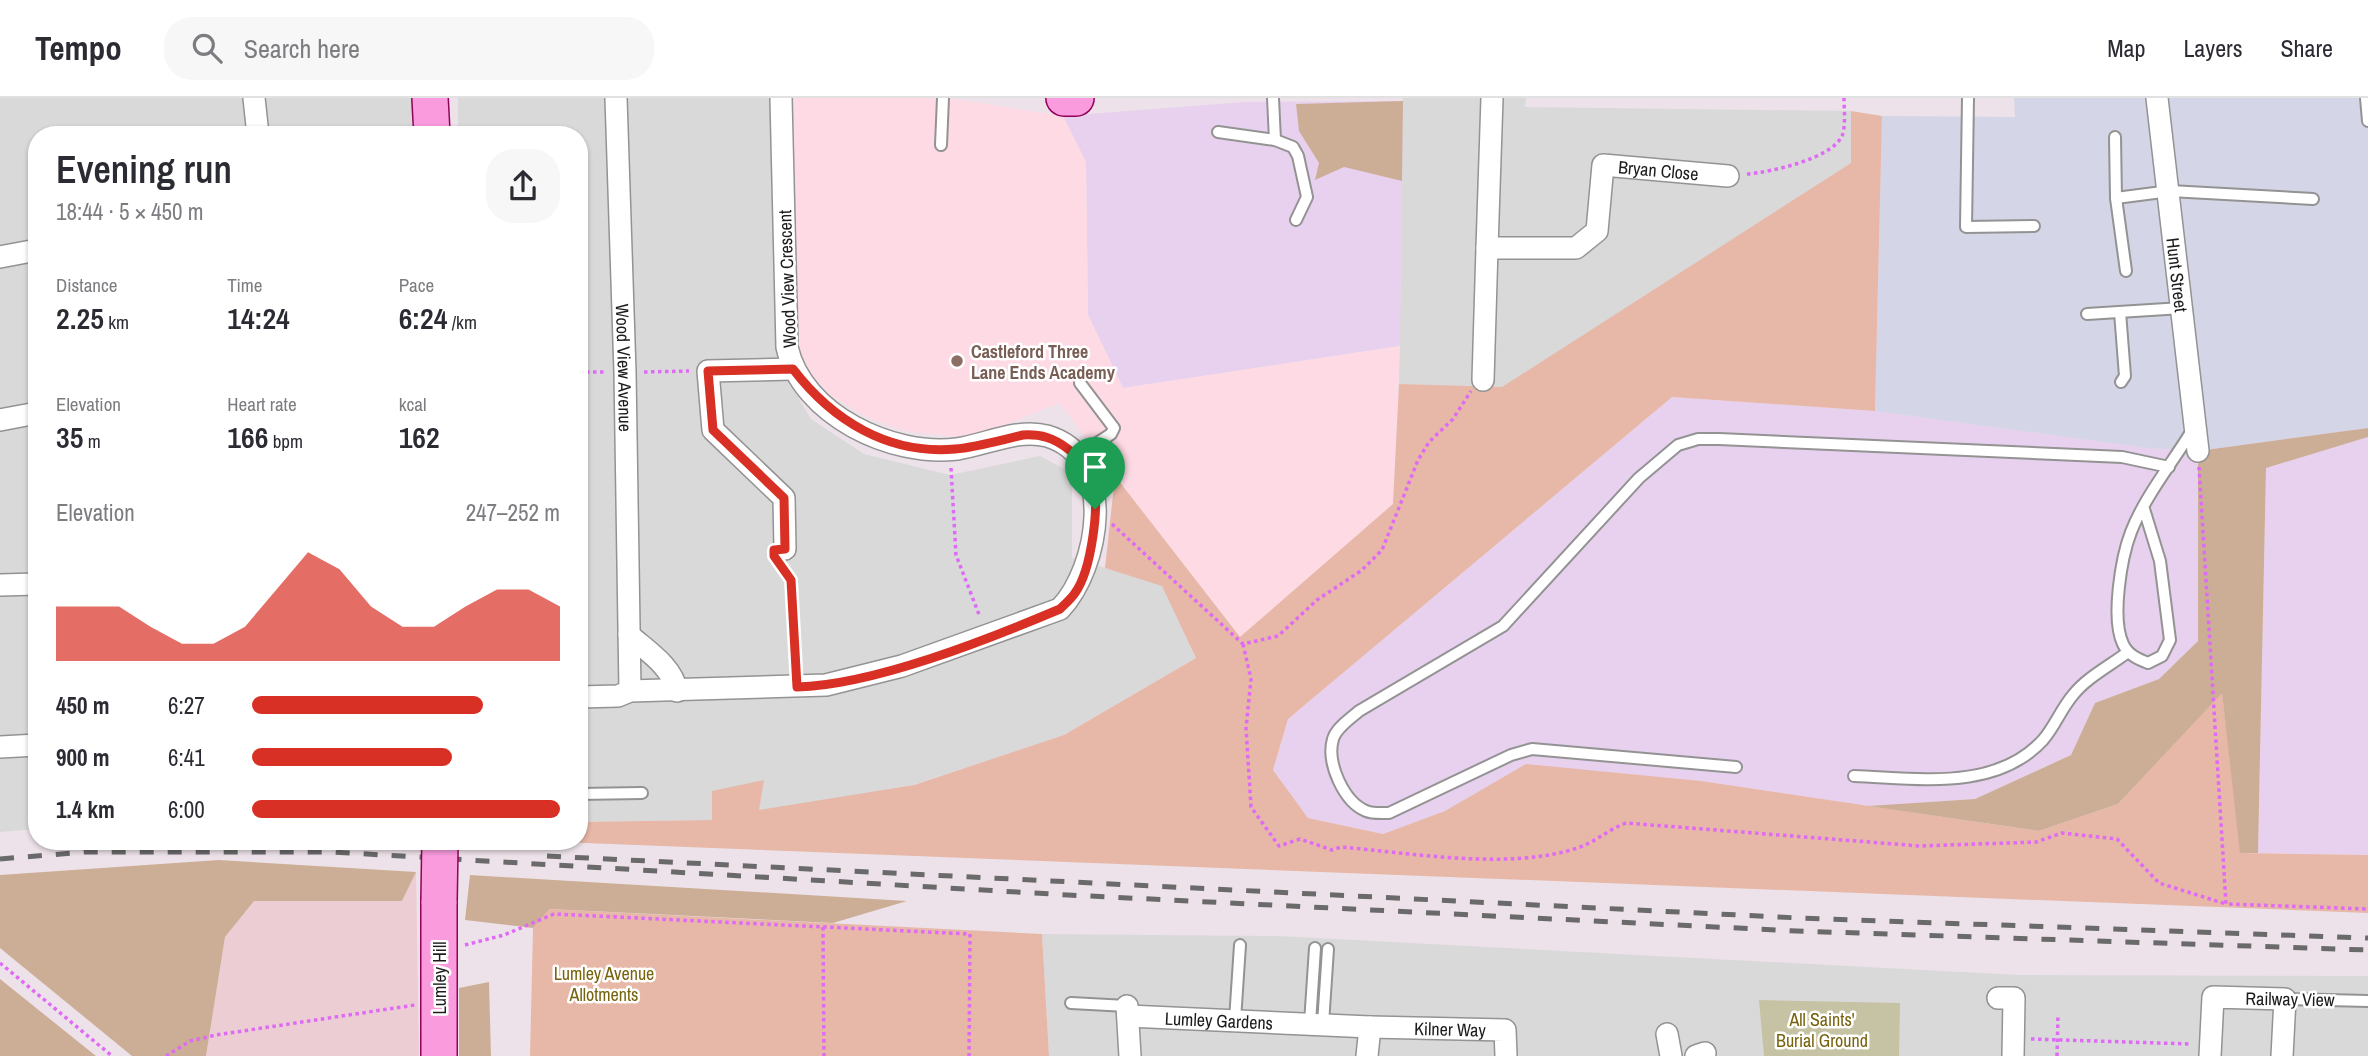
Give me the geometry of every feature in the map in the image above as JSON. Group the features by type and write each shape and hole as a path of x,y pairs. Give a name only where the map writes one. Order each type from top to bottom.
{"main road":[{"path":"430,98 432,126"},
{"path":"1064,98 1076,98"},
{"name":"Lumley Hill","path":"439,1056 440,850"}],"street":[{"path":"254,98 257,126"},
{"name":"Wood View Avenue","path":"616,98 625,372 630,691"},
{"name":"Wood View Crescent","path":"781,98 787,347 793,369 824,405 863,431 892,442 950,449 1035,434 1058,441 1077,456 1091,475 1095,509"},
{"path":"1483,380 1492,98"},
{"name":"Hunt Street","path":"2157,98 2170,191 2198,451"},
{"name":"Bryan Close","path":"1487,248 1576,248 1597,231 1603,165 1728,176"},
{"path":"0,257 28,252"},
{"path":"785,549 784,498 713,430 708,371 793,369"},
{"path":"0,420 28,415"},
{"path":"588,697 618,696 630,691 825,685 902,666 987,637 1060,609 1075,593 1084,576 1095,509"},
{"path":"0,585 28,584"},
{"path":"629,635 666,668 677,691"},
{"path":"0,747 28,745"},
{"name":"Railway View","path":"2210,1050 2213,997 2285,999"},
{"path":"1998,998 2014,998 2013,1047"},
{"path":"2282,1056 2285,999"},
{"path":"1127,1011 1130,1056"},
{"name":"Lumley Gardens","path":"1127,1011 1235,1020 1316,1023"},
{"name":"Kilner Way","path":"1316,1023 1505,1030 1506,1056"},
{"path":"1367,1056 1370,1027"},
{"path":"1667,1034 1671,1056"}],"lane":[{"path":"941,145 943,98"},
{"path":"1273,98 1275,141"},
{"path":"1968,98 1966,227 2034,226"},
{"path":"2366,98 2368,121"},
{"path":"1219,132 1275,141 1293,147 1298,156 1307,197 1296,220"},
{"path":"2115,137 2116,198 2126,271"},
{"path":"2116,198 2170,191 2313,199"},
{"path":"2087,314 2182,308"},
{"path":"2120,312 2125,376 2121,382"},
{"path":"1077,456 1111,434 1114,428 1080,383"},
{"path":"2144,509 2160,561 2170,640 2162,656 2148,663 2128,652 2122,642 2116,610 2131,532 2144,509 2169,467 2195,425"},
{"path":"1736,766 1532,749 1511,755 1389,813 1368,812 1352,801 1338,780 1332,753 1333,739 1339,729 1359,711 1503,626 1639,478 1678,445 1698,439 1719,439 2122,457 2169,467"},
{"path":"1854,776 1944,779 1986,774 2030,751 2043,740 2073,694 2128,652"},
{"path":"588,794 642,793"},
{"path":"1235,1020 1240,945"},
{"path":"1315,948 1316,1023"},
{"path":"1316,1023 1328,949"},
{"name":"Railway View","path":"2285,999 2368,1000"},
{"path":"1071,1003 1127,1011"}],"path":[{"path":"1728,176 1768,172 1832,150 1843,135 1844,98"},
{"path":"588,372 708,371"},
{"path":"1243,644 1278,636 1317,600 1362,570 1382,550 1418,460 1429,442 1453,419 1465,398 1483,380"},
{"path":"950,449 956,555 987,637"},
{"path":"2198,451 2226,904"},
{"path":"1095,509 1243,644 1251,679 1247,728 1251,807 1279,846 1300,839 1332,850 1341,847 1496,860 1571,850 1587,845 1604,831 1626,823 1920,846 2036,842 2062,834 2118,839 2159,883 2226,904 2368,909"},
{"path":"785,549 774,550 774,556 791,580 797,687"},
{"path":"439,952 504,935 554,914 970,934 969,1056"},
{"path":"823,927 824,1056"},
{"path":"0,963 112,1056"},
{"path":"166,1056 190,1041 216,1035 439,1001"},
{"path":"2057,1056 2058,1015"},
{"path":"2013,1047 2057,1040 2210,1050"}],"shaded area":[{"path":"0,98 415,98 416,126 28,126 28,830 0,832"},
{"path":"458,98 776,98 779,365 811,419 864,454 950,475 1040,456 1072,473 1072,558 1163,585 1196,658 1064,735 913,785 713,820 588,822 588,126 458,126"},
{"name":"Castleford Three Lane Ends Academy","path":"787,98 947,98 1063,116 1086,162 1088,315 1123,388 1400,346 1393,504 1240,637 1059,403 1005,425 958,437 904,431 865,416 831,396 810,373 800,350"},
{"path":"1403,98 1526,98 1525,107 1851,111 1851,163 1502,388 1399,384"},
{"path":"2014,98 2368,98 2368,428 2198,451 2147,448 1875,411 1882,116 2015,117"},
{"path":"1403,101 1400,346 1123,388 1088,315 1086,162 1063,116 1244,102"},
{"path":"1403,101 1402,181 1344,167 1315,180 1319,163 1299,131 1296,104"},
{"path":"1672,397 1875,411 2147,448 2198,451 2198,641 2159,679 2095,703 2071,755 1975,799 1868,806 1701,781 1526,765 1445,811 1383,834 1308,818 1273,770 1288,719"},
{"path":"2368,428 2368,437 2266,468 2258,853 2240,853 2222,693 2118,804 2039,831 1868,806 1975,799 2071,755 2095,703 2159,679 2198,641 2198,451"},
{"path":"2368,437 2368,855 2258,853 2266,468"},
{"path":"219,860 416,872 402,901 254,901 225,937 206,1056 132,1056 0,948 0,875"},
{"path":"416,872 419,1056 206,1056 225,937 254,901 402,901"},
{"path":"470,875 907,901 833,923 549,909 533,928 465,920"},
{"path":"1042,934 1278,936 2018,975 2368,976 2368,1056 1049,1056"},
{"path":"0,979 96,1056 0,1056"},
{"path":"489,982 491,1056 459,1056 459,988"}],"green space":[{"path":"1851,111 1882,116 1875,411 1672,397 1288,719 1273,770 1308,818 1383,834 1445,811 1526,764 1701,781 2039,831 2118,804 2222,692 2241,853 2368,855 2368,913 588,843 588,822 712,820 712,791 764,780 759,810 914,785 1064,735 1196,658 1162,586 1105,568 1115,476 1240,637 1393,504 1399,384 1502,387 1851,163"},
{"name":"Lumley Avenue Allotments","path":"548,909 1042,934 1049,1056 530,1056 533,928"},
{"name":"All Saints' Burial Ground","path":"1759,1000 1900,1003 1899,1056 1764,1056"}],"railway":[{"path":"0,859 85,852 332,852 1068,895 1797,931 2368,950"},
{"path":"547,856 1799,918 2368,938"}],"place":[{"name":"Castleford Three Lane Ends Academy","path":"957,361"}],"route":[{"path":"793,369 824,405 842,419 863,431 892,442 933,449 956,449 1023,435 1048,437 1058,441 1086,466 1094,485 1095,509 1084,576 1075,593 1060,609 1017,627 902,666 825,685 797,687 791,580 774,556 774,550 785,549 784,498 713,430 708,371 793,369"}]}
